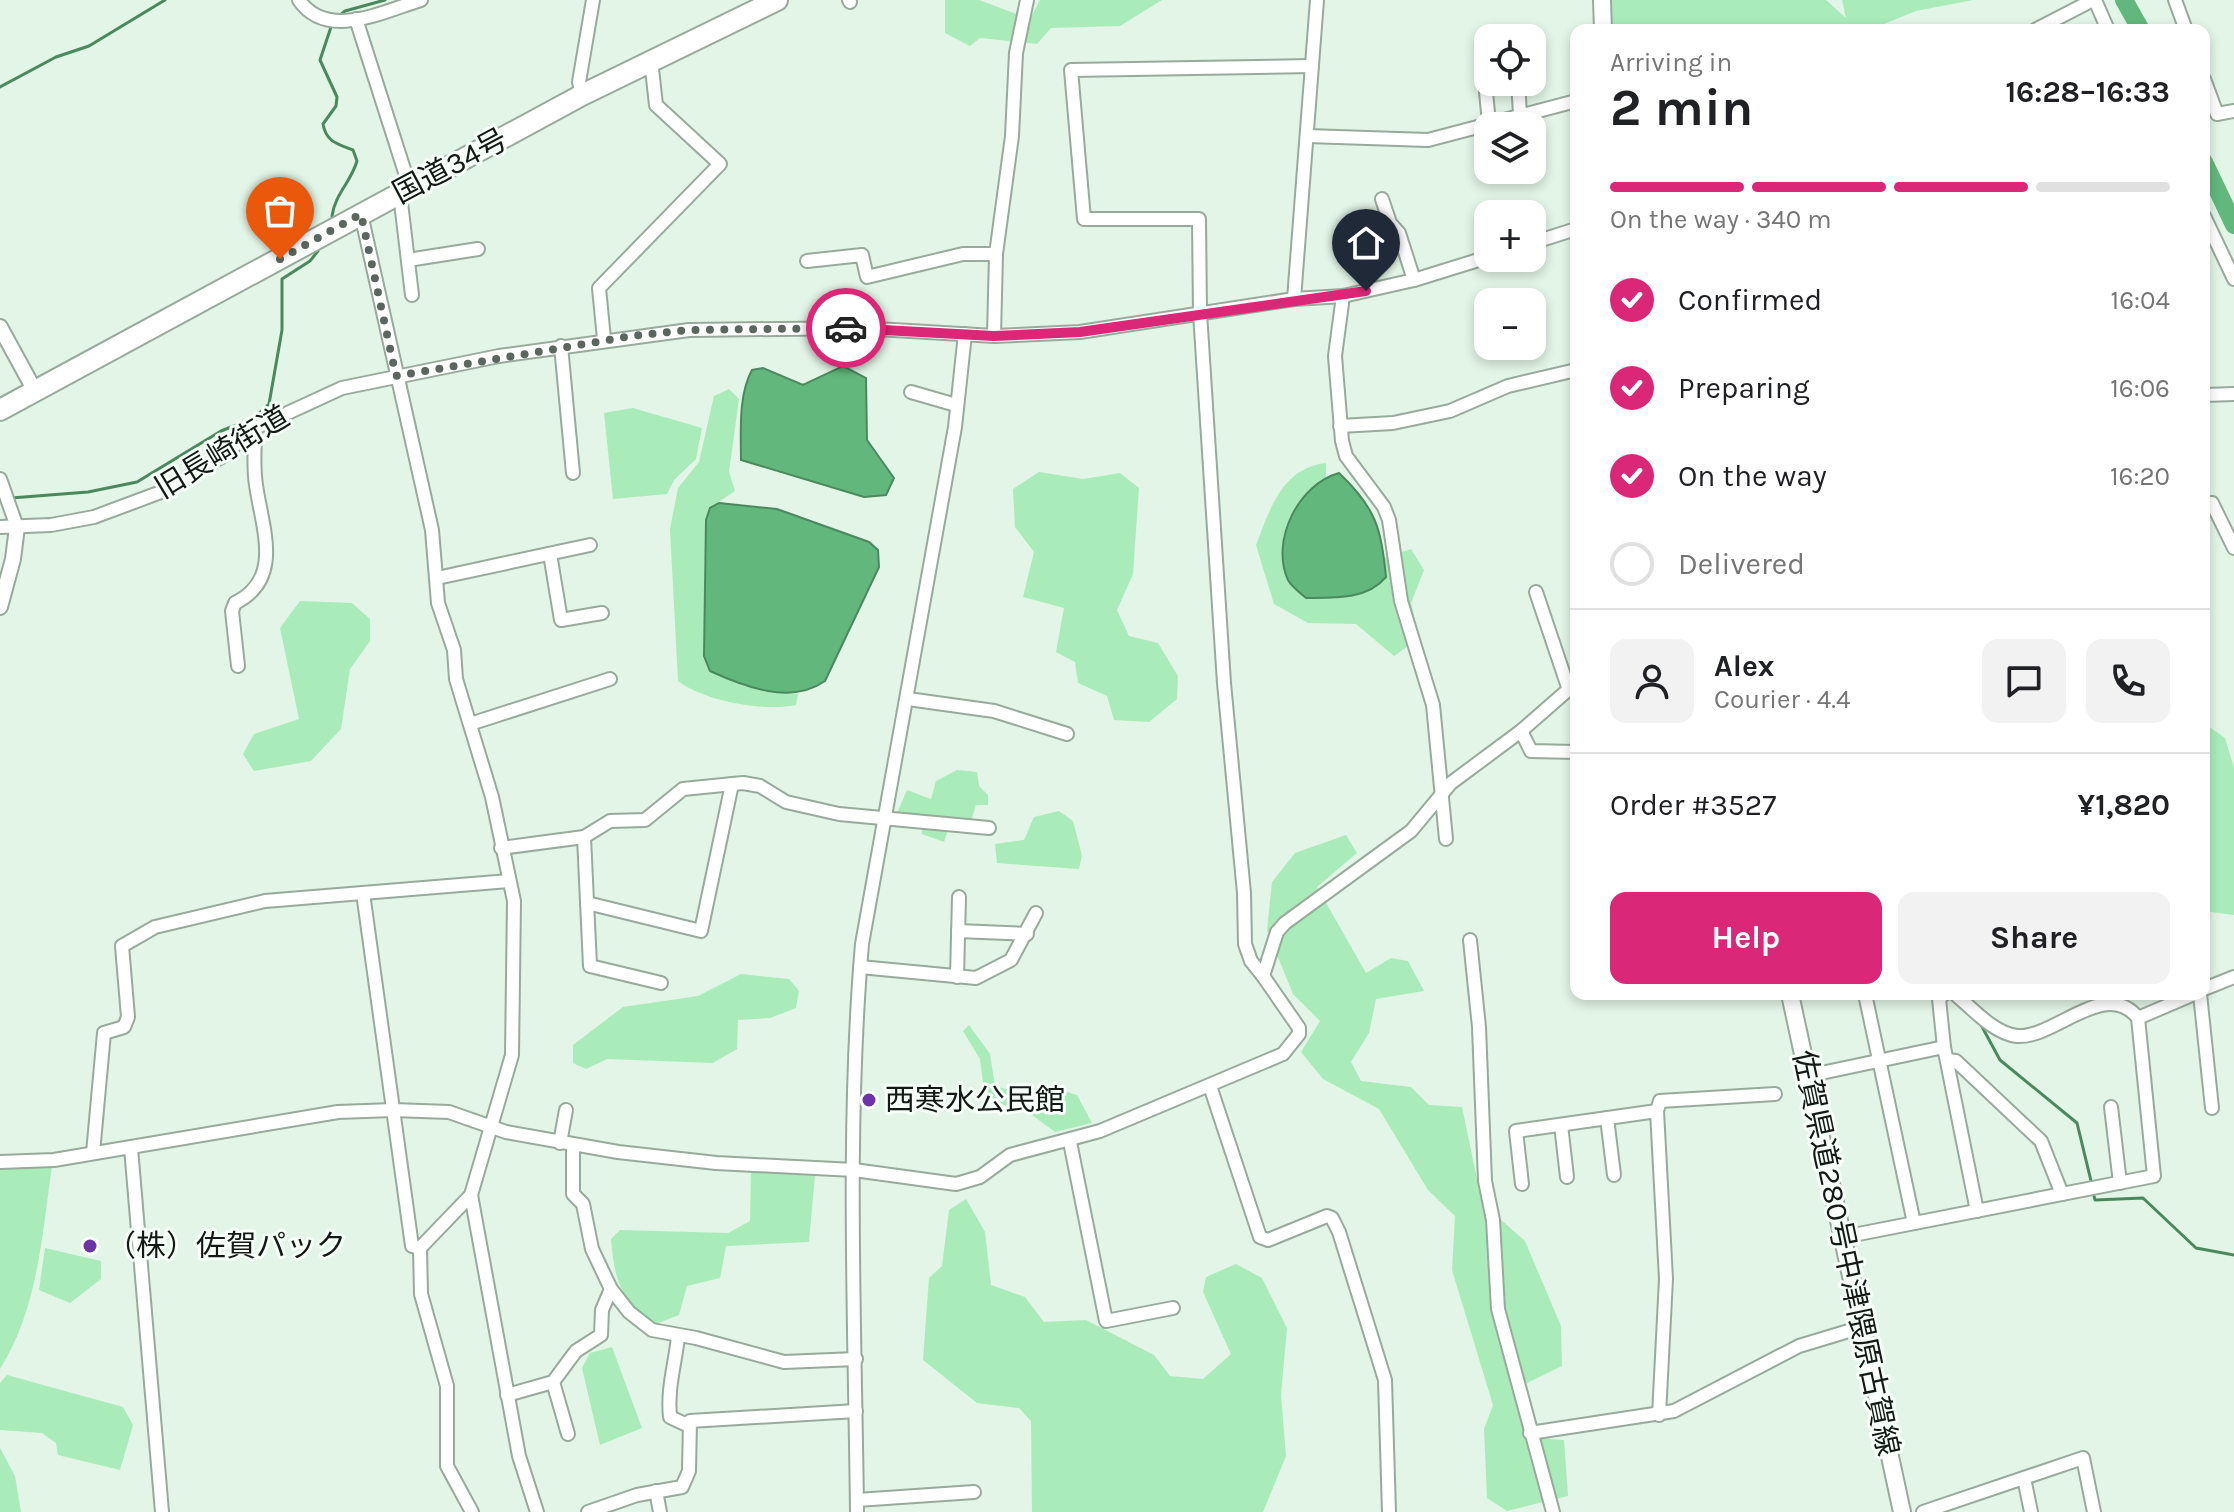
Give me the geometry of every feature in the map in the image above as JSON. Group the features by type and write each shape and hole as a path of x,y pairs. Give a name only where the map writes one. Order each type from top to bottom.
{"highway":[{"name":"国道34号","path":"0,410 582,95 777,0"}],"main road":[{"path":"1602,0 1603,24"},
{"name":"佐賀県道280号中津隈原古賀線","path":"1791,1000 1902,1512"}],"street":[{"path":"299,0 314,16 341,22 421,0"},
{"path":"582,95 579,82 593,0"},
{"path":"994,336 996,254 1012,136 1016,53 1027,0"},
{"path":"1294,299 1317,0"},
{"path":"2047,24 2094,0 2105,24"},
{"path":"2175,0 2184,24"},
{"path":"356,19 405,191 412,295"},
{"path":"604,339 599,288 720,164 656,105 651,60"},
{"path":"0,1162 39,1162 338,1112 393,1110 449,1112 506,1132 567,1144 716,1163 854,1170 956,1184 980,1177 1010,1155 1070,1142 1283,1054 1299,1034 1299,1028 1251,961 1245,944 1244,893 1224,683 1200,313 1199,219 1084,219 1071,70 1312,66"},
{"path":"2210,95 2217,114 2234,111"},
{"path":"1529,112 1570,102"},
{"path":"1307,136 1428,140 1474,127"},
{"path":"1382,199 1390,223 1399,233 1414,280"},
{"path":"361,214 432,530 438,603 454,650 456,679 492,797 516,922 512,1055 471,1195 519,1456 537,1512"},
{"path":"2210,229 2234,279"},
{"path":"1546,239 1570,231"},
{"path":"408,260 478,249"},
{"path":"807,261 862,255 867,277 963,254 996,254"},
{"name":"旧長崎街道","path":"0,527 94,517 169,489 223,456 255,428 342,388 561,346 689,330 784,327 994,336 1080,332 1294,299 1343,296 1414,280 1474,261"},
{"path":"1343,296 1335,356 1340,426 1346,456 1384,507 1389,520 1401,601 1433,705 1446,839"},
{"path":"0,327 35,391"},
{"path":"965,334 908,699 883,818 860,967 854,1170 857,1506 974,1492"},
{"path":"561,346 573,473"},
{"path":"1340,426 1393,423 1450,411 1508,386 1570,371"},
{"path":"911,392 956,405"},
{"path":"2210,395 2234,394"},
{"path":"238,666 235,603 248,596 263,580 266,531 255,483 255,428"},
{"path":"0,607 13,559 17,527 4,491"},
{"path":"2210,503 2234,548"},
{"path":"437,578 590,545"},
{"path":"550,554 561,620 602,613"},
{"path":"1536,592 1570,682"},
{"path":"470,724 610,679"},
{"path":"1263,976 1271,947 1285,923 1411,831 1451,783 1521,731 1570,689"},
{"path":"908,699 994,711 1067,734"},
{"path":"1521,731 1531,751 1570,752"},
{"path":"501,848 584,837 610,821 645,820 683,789 732,784 760,786 786,802 839,814 989,828"},
{"path":"587,903 701,931 732,784"},
{"path":"584,837 590,966 661,983"},
{"path":"93,1153 104,1033 124,1027 128,1017 122,946 155,927 265,901 509,881"},
{"path":"363,893 412,1246 420,1248"},
{"path":"957,977 959,897"},
{"path":"860,967 976,978 1011,960 1036,913"},
{"path":"958,931 1027,934"},
{"path":"1470,940 1479,1027 1485,1181 1493,1220 1493,1273 1498,1309 1553,1512"},
{"path":"2210,987 2234,977"},
{"path":"1866,1000 1914,1223"},
{"path":"1939,1000 1946,1053 1977,1211"},
{"path":"1962,1000 1994,1027 2019,1036 2037,1033 2087,1006 2123,1008 2138,1018"},
{"path":"2138,1018 2180,1000"},
{"path":"2201,1000 2212,1108"},
{"path":"1843,1237 2154,1176 2138,1018"},
{"path":"1807,1076 1880,1061 1946,1053 2041,1141 2062,1194"},
{"path":"1210,1086 1260,1237 1268,1240 1327,1216 1332,1218 1339,1232 1385,1380 1389,1512"},
{"path":"1659,1415 1666,1279 1657,1111 1660,1101 1775,1094"},
{"path":"2111,1107 2120,1183"},
{"path":"566,1110 573,1194 583,1204 592,1249 611,1289 629,1312 652,1330 696,1338 784,1362 856,1359"},
{"path":"1522,1184 1516,1131 1657,1111"},
{"path":"1607,1118 1614,1175"},
{"path":"1561,1125 1567,1177"},
{"path":"1070,1142 1106,1321 1173,1308"},
{"path":"131,1148 162,1512"},
{"path":"471,1195 420,1248 421,1294 447,1386 447,1466 472,1512"},
{"path":"507,1395 553,1382 576,1351 601,1335 602,1310 611,1289"},
{"path":"1530,1433 1659,1415 1686,1405 1799,1346 1862,1327"},
{"path":"678,1337 677,1367 669,1383 670,1417 679,1424 687,1425 695,1419 856,1411"},
{"path":"553,1382 568,1434"},
{"path":"588,1512 656,1491 682,1487 688,1480 687,1425"},
{"path":"1923,1512 2083,1458 2094,1512"},
{"path":"2024,1478 2031,1512"},
{"path":"656,1491 660,1512"},
{"path":"1963,1498 1966,1512"}],"shaded area":[{"path":"945,0 979,0 1030,19 1040,0 1162,0 1120,26 1051,28 1037,44 980,38 970,46 945,33"},
{"path":"1610,0 1826,0 1846,18 1842,0 1973,0 1916,11 1884,24 1611,24"},
{"path":"843,366 866,378 867,440 894,478 886,495 864,497 741,460 742,402 752,370 763,368 803,385"},
{"path":"729,389 739,399 729,472 735,491 710,508 704,639 710,671 743,686 798,694 796,705 768,707 735,703 703,694 678,681 670,529 678,488 699,462 714,396"},
{"path":"633,408 702,428 696,459 674,480 667,494 613,499 604,413"},
{"path":"1326,463 1326,477 1305,495 1386,577 1384,558 1411,549 1424,570 1411,603 1419,638 1394,656 1356,624 1308,623 1274,604 1256,545 1273,505 1288,482 1311,466"},
{"path":"1039,472 1083,479 1120,473 1139,488 1133,574 1117,610 1129,636 1158,643 1178,676 1177,699 1149,722 1114,720 1107,696 1078,683 1075,662 1056,652 1064,608 1023,597 1034,552 1015,527 1013,489"},
{"path":"1339,473 1369,508 1379,532 1386,577 1378,585 1359,594 1306,598 1288,580 1283,564 1286,531 1301,501 1325,479"},
{"path":"719,503 777,509 869,542 878,550 879,567 825,681 798,692 783,693 753,688 710,671 704,656 706,520 710,508"},
{"path":"300,601 352,603 370,619 370,641 350,669 341,729 311,761 254,771 243,754 254,734 299,719 280,628"},
{"path":"2210,727 2225,738 2234,768 2234,915 2210,912"},
{"path":"957,770 977,772 979,786 988,795 988,805 976,805 971,821 951,820 944,842 922,834 921,818 895,818 907,790 931,799 936,781"},
{"path":"1059,811 1073,821 1082,856 1079,869 997,863 995,844 1024,840 1034,817"},
{"path":"1346,835 1357,853 1317,887 1366,973 1391,958 1408,961 1424,991 1376,999 1369,1033 1351,1062 1361,1081 1411,1087 1429,1105 1462,1107 1482,1203 1525,1241 1561,1326 1562,1366 1521,1386 1536,1438 1564,1440 1568,1496 1507,1511 1487,1498 1484,1429 1493,1405 1452,1270 1455,1216 1428,1190 1379,1109 1323,1079 1301,1052 1320,1021 1293,994 1267,930 1272,882 1295,853"},
{"path":"741,974 789,979 799,991 796,1008 770,1018 738,1020 737,1049 713,1063 607,1059 586,1069 573,1063 573,1045 623,1007 698,996"},
{"path":"969,1025 990,1054 995,1086 1017,1092 1048,1086 1077,1095 1092,1123 1055,1132 1032,1115 985,1098 980,1059 963,1031"},
{"path":"0,1165 52,1166 31,1297 13,1346 0,1369"},
{"path":"751,1170 815,1175 809,1242 726,1246 720,1278 687,1286 679,1315 653,1325 633,1305 621,1287 614,1266 611,1239 620,1230 728,1233 750,1221"},
{"path":"966,1199 985,1232 991,1285 1025,1297 1044,1322 1086,1320 1154,1355 1170,1376 1203,1379 1231,1354 1203,1292 1206,1277 1236,1264 1262,1278 1287,1328 1281,1395 1286,1456 1263,1512 1032,1512 1031,1421 1019,1408 977,1403 923,1360 929,1278 942,1266 949,1210"},
{"path":"45,1248 101,1261 101,1279 70,1303 39,1290"},
{"path":"612,1347 642,1428 600,1445 582,1368 590,1353"},
{"path":"7,1375 123,1407 133,1425 120,1470 58,1455 56,1443 42,1433 0,1430 0,1383"},
{"path":"0,1448 15,1476 21,1512 0,1512"}],"waterway":[{"path":"0,87 56,57 89,46 165,0"},
{"path":"337,18 345,11 385,0"},
{"path":"2124,0 2138,24"},
{"path":"332,24 320,60 337,97 336,106 323,124 330,139 353,150 357,161 336,201 332,216"},
{"path":"2210,175 2234,225"},
{"path":"11,498 88,492 137,482 221,431 254,418 269,404 282,330 282,279 310,261 318,251"},
{"path":"1980,1023 2000,1060 2077,1123 2092,1185"},
{"path":"2093,1192 2095,1200 2143,1198 2196,1248 2234,1255"}],"way so far":[{"path":"280,259 361,214 396,376 499,356 632,336 689,330 846,328"}],"place":[{"name":"西寒水公民館","path":"869,1100"},
{"name":"（株）佐賀パック","path":"90,1246"}],"route":[{"path":"846,328 994,336 1080,332 1366,291"}]}
